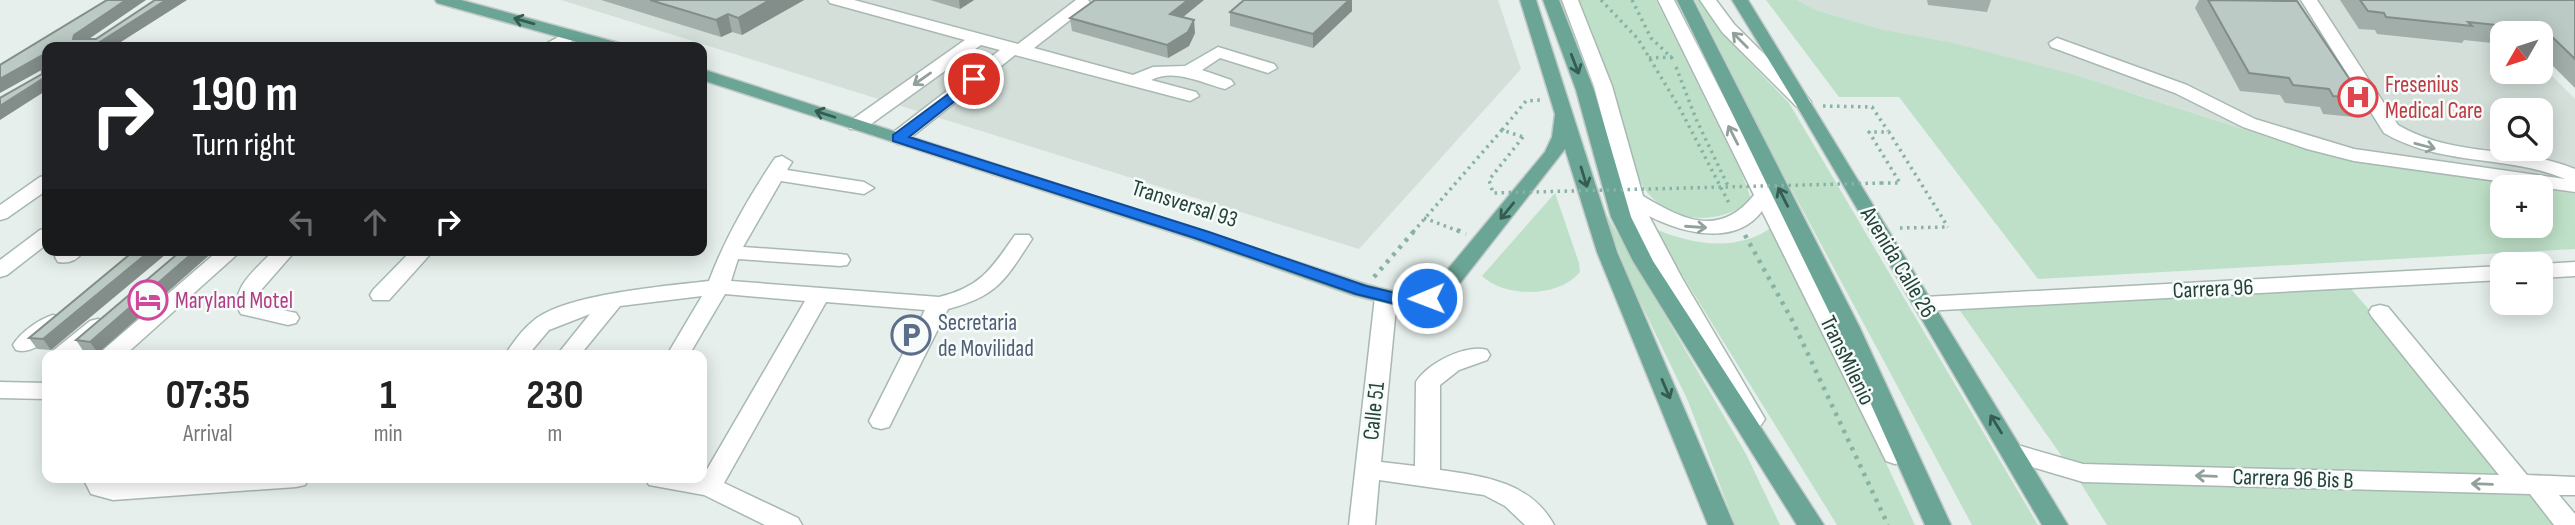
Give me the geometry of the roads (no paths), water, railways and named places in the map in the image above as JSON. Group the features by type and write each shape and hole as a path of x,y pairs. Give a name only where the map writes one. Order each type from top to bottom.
{"main road":[{"path":"443,0 596,42"},
{"path":"1528,0 1617,277 1721,525"},
{"path":"1551,0 1585,90 1621,217 1643,261 1811,525"},
{"path":"1685,0 1839,308 1902,440 1938,525"},
{"name":"Avenida Calle 26","path":"1740,0 2055,525"},
{"name":"Transversal 93","path":"707,77 1362,290 1386,297 1417,300 1438,293 1554,153 1561,137 1564,112"}],"street":[{"path":"836,0 1189,96"},
{"path":"1570,0 1603,86 1638,215 1648,238 1769,446 1795,501"},
{"name":"TransMilenio","path":"1667,0 1930,525"},
{"path":"1708,0 1728,28 1806,106"},
{"path":"2309,0 2391,129 2404,139 2437,149 2549,165 2575,176"},
{"path":"898,138 1082,4"},
{"path":"558,42 571,35"},
{"path":"857,125 978,39"},
{"path":"2057,44 2118,64 2181,89 2249,123 2314,145 2354,155 2575,187"},
{"path":"1189,71 1218,52 1268,68"},
{"path":"1137,80 1153,72 1189,71 1225,84"},
{"path":"681,350 718,287 730,252 778,168 864,188"},
{"path":"0,214 42,185"},
{"path":"1635,200 1667,220 1685,226 1721,227 1738,222 1751,214 1764,196"},
{"path":"0,270 42,238"},
{"path":"520,350 541,325 567,313 613,300 718,287 939,304 963,299 986,288 1023,239"},
{"path":"730,252 840,260"},
{"path":"117,350 225,256"},
{"path":"280,256 250,289 249,309 288,318"},
{"path":"381,295 418,256"},
{"path":"2553,271 2574,270"},
{"name":"Carrera 96","path":"1924,304 2490,274"},
{"path":"709,487 819,295"},
{"name":"Calle 51","path":"1362,525 1386,297"},
{"path":"572,350 613,300"},
{"path":"881,421 939,304"},
{"path":"24,345 67,311"},
{"path":"68,350 115,312"},
{"path":"2380,312 2529,485 2569,525"},
{"path":"1427,477 1428,382 1451,365 1479,355"},
{"path":"0,390 42,391"},
{"name":"Carrera 96 Bis B","path":"2014,453 2083,473 2575,486"},
{"path":"1367,469 1489,486 1514,499 1541,525"},
{"path":"98,483 100,487 113,491 226,483"},
{"path":"686,483 709,487 789,525"}],"place":[{"name":"Fresenius Medical Care","path":"2358,97"},
{"name":"Maryland Motel","path":"148,300"},
{"name":"Secretaria de Movilidad","path":"911,335"}]}
